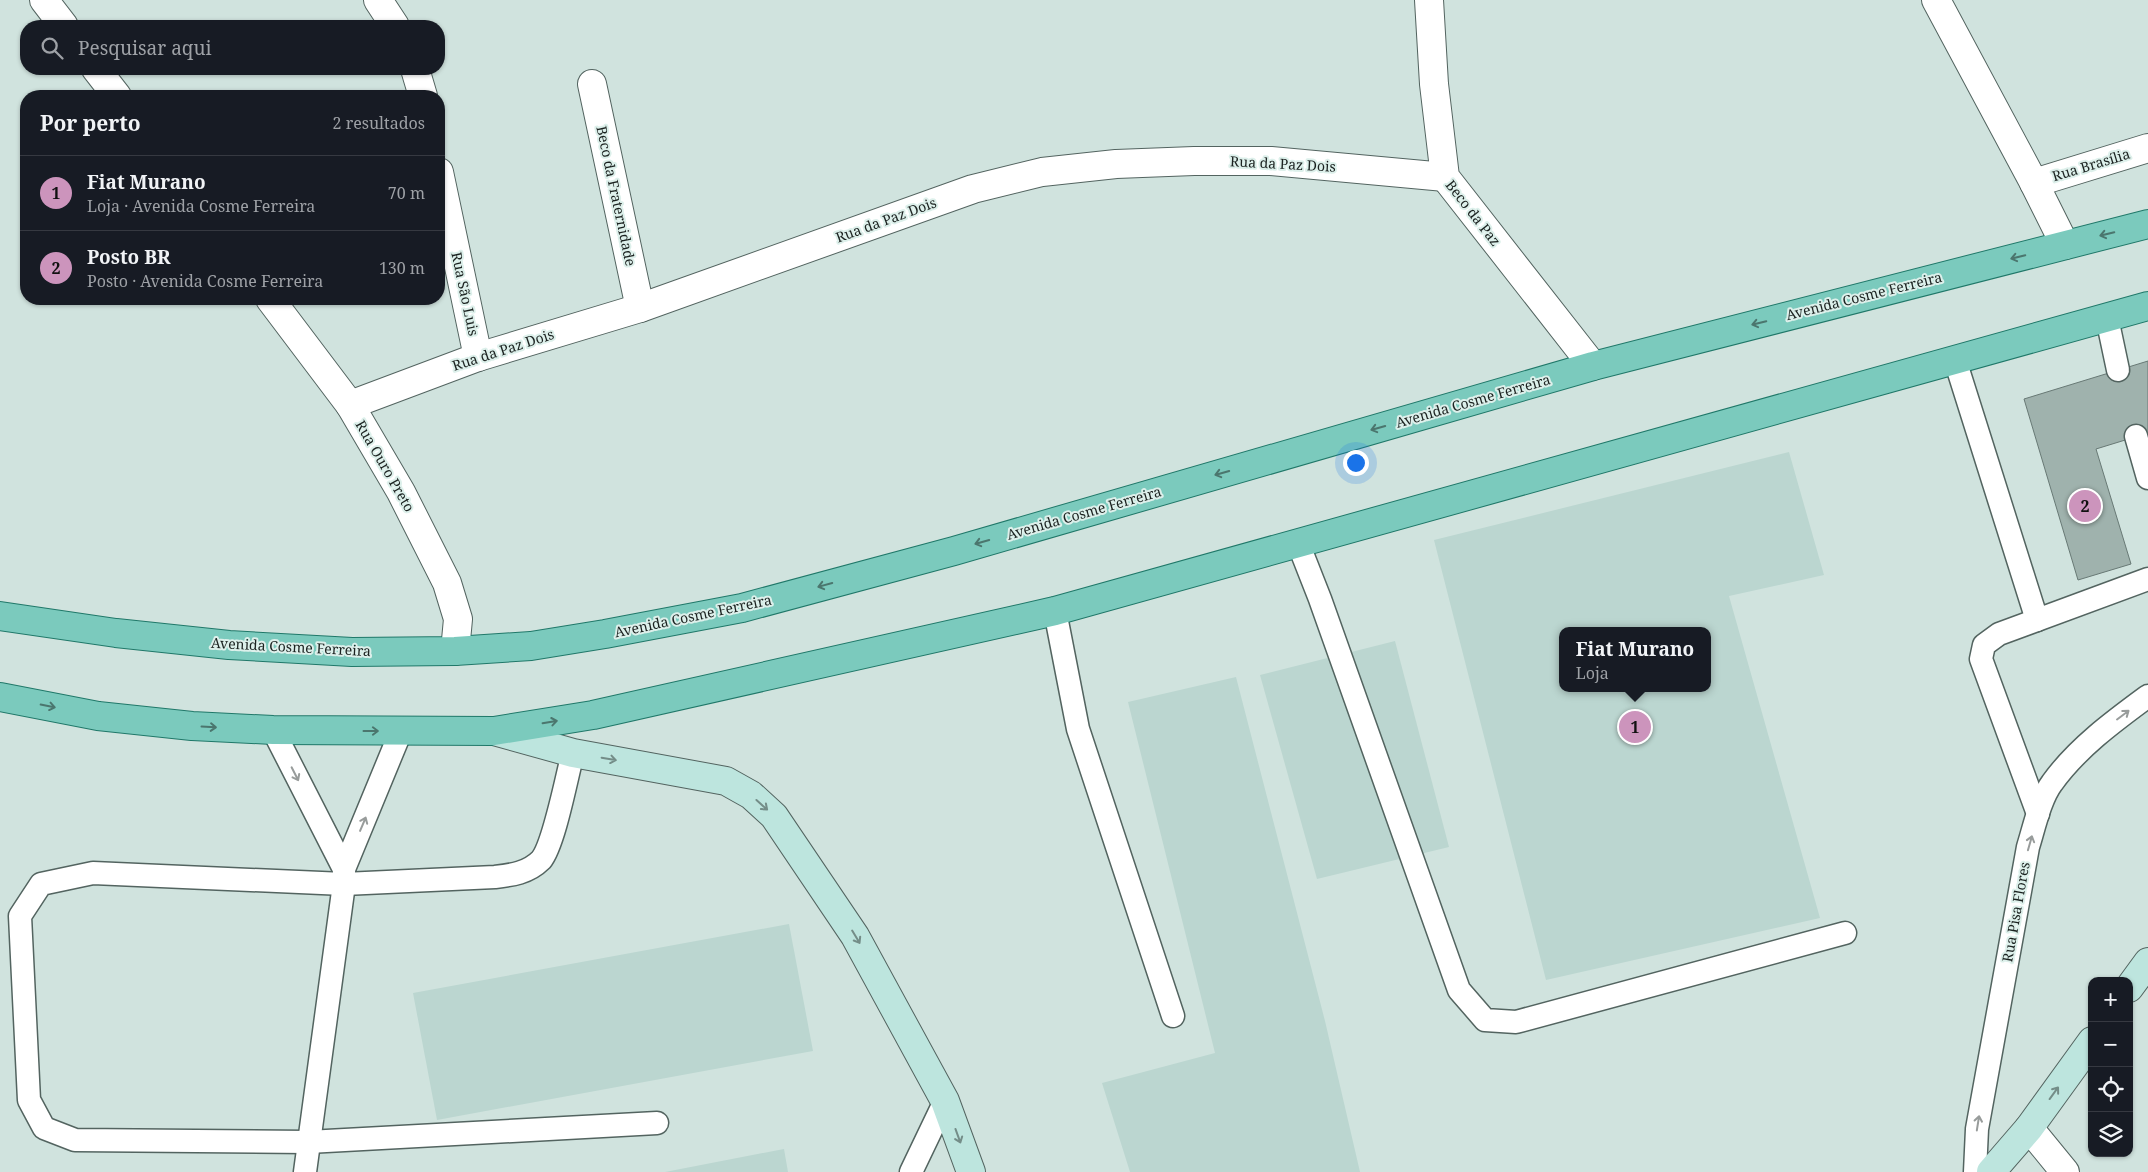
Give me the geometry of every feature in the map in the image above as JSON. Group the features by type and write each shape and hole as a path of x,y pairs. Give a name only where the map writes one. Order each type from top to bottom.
{"main road":[{"name":"Avenida Cosme Ferreira","path":"0,616 116,633 229,645 352,652 455,652 530,646 742,608 954,551 1593,366 2148,224"},
{"path":"0,697 98,716 192,726 273,730 494,731 593,714 1055,611 2148,306"},
{"path":"494,731 573,753 726,781 751,795 774,816 856,936 945,1101 971,1172"},
{"path":"2133,983 2148,962"},
{"path":"1991,1172 2029,1128 2088,1047"}],"street":[{"path":"44,0 59,20"},
{"path":"378,0 391,20"},
{"name":"Beco da Paz","path":"1429,0 1434,84 1444,177 1593,366"},
{"path":"1936,0 2065,245"},
{"path":"101,75 112,90"},
{"path":"417,75 420,90"},
{"name":"Beco da Fraternidade","path":"592,84 640,308"},
{"name":"Rua Brasília","path":"2034,183 2148,148"},
{"name":"Rua da Paz Dois","path":"350,405 478,357 640,308 972,188 1042,172 1116,164 1270,161 1444,177"},
{"name":"Rua São Luis","path":"445,200 478,357"},
{"name":"Rua Ouro Preto","path":"275,305 350,405 401,492 447,583 458,619 455,652"},
{"path":"2029,1128 2065,1172"}],"lane":[{"path":"2107,318 2118,370"},
{"path":"1955,360 2037,620"},
{"path":"2136,436 2148,478"},
{"path":"1298,543 1324,608 1458,990 1485,1020 1516,1022 1845,933"},
{"path":"2038,814 1981,659 1984,645 1999,634 2148,579"},
{"path":"1055,611 1078,729 1173,1016"},
{"name":"Rua Pisa Flores","path":"1975,1172 1977,1129 2028,847 2038,814 2051,784 2076,757 2108,726 2148,696"},
{"path":"273,730 344,877"},
{"path":"305,1172 344,877 401,731"},
{"path":"573,753 550,842 541,859 519,874 495,877 344,877 93,873 41,884 20,916 29,1100 44,1128 75,1140 308,1142 657,1123"},
{"path":"911,1172 945,1101"}],"shaded area":[{"path":"1789,452 1824,575 1729,596 1820,918 1546,980 1434,540"},
{"path":"1395,641 1449,847 1317,879 1260,675"},
{"path":"1236,677 1325,1021 1360,1172 1130,1172 1102,1083 1215,1053 1128,702"},
{"path":"789,924 813,1051 437,1120 413,993"},
{"path":"784,1149 788,1172 665,1172"}],"building":[{"path":"2148,361 2148,433 2096,449 2131,564 2078,580 2024,399"}],"place":[{"name":"Posto BR","path":"2085,506"},
{"name":"Fiat Murano","path":"1635,727"}]}
